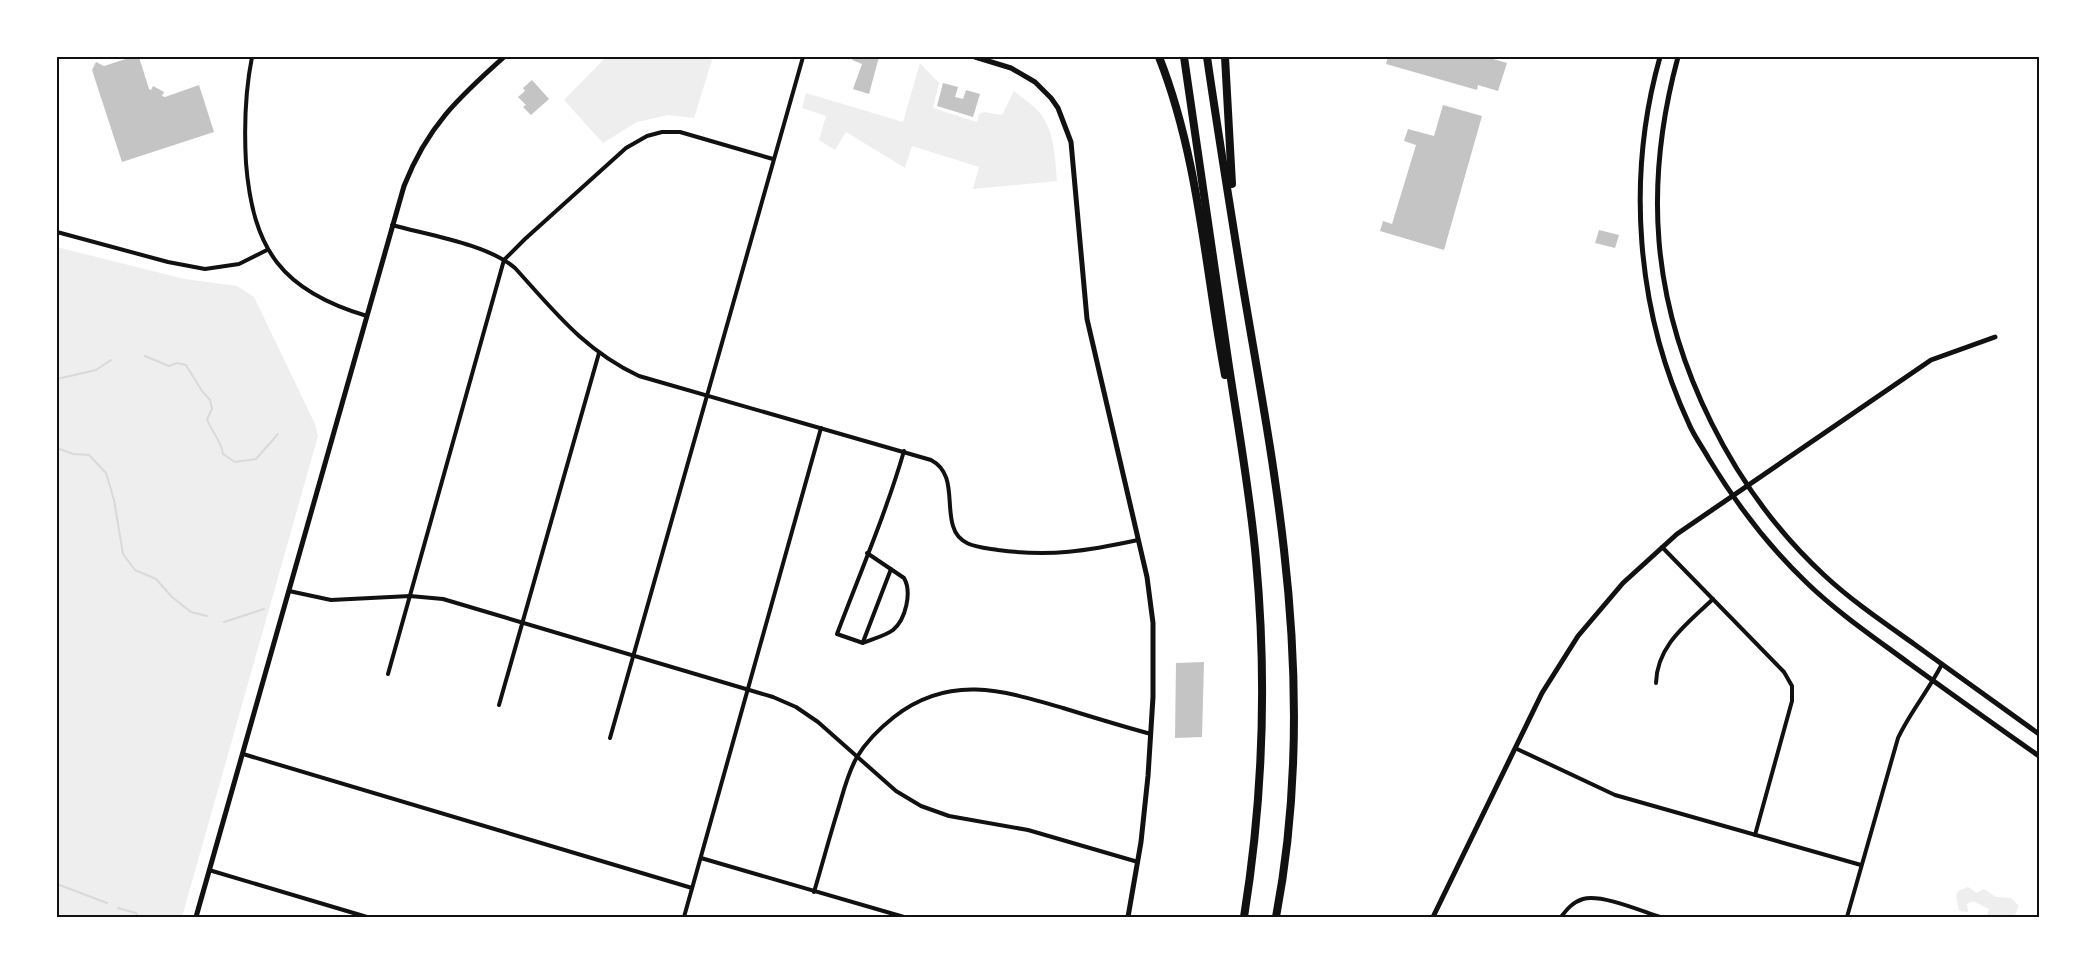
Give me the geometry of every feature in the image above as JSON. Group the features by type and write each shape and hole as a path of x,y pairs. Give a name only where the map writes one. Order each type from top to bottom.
{"highway":[{"path":"1159,57 1172,92 1186,143 1222,357 1247,486"},
{"path":"1184,57 1247,486 1259,601 1262,705 1257,819 1244,917"},
{"path":"1207,57 1219,143 1236,231 1272,459 1289,604 1293,671 1293,747 1287,851 1276,917"},
{"path":"1225,57 1229,162 1236,231"}],"street":[{"path":"252,57 245,114 247,166 254,215 267,250 286,273 312,294 340,308 367,316"},
{"path":"196,917 391,225 409,173 433,129 456,101 504,57"},
{"path":"610,738 803,57"},
{"path":"975,57 1011,68 1035,82 1051,98 1068,130 1073,155 1087,319 1149,591 1152,623 1151,735 1147,795 1128,917"},
{"path":"1660,57 1646,120 1641,176 1641,226 1646,279 1660,343 1668,373 1689,426 1732,495 1770,544 1809,585 1850,619 2039,756"},
{"path":"1678,57 1664,133 1658,183 1659,236 1671,314 1705,411 1747,485 1783,533 1825,576 1858,604 2039,734"},
{"path":"388,674 504,260 525,238 626,148 647,136 662,132 680,132 773,159"},
{"path":"391,225 483,250 504,260 515,268 573,333 598,353 639,376 932,460 942,469 948,484 954,530 960,538 972,545 1027,553 1054,554 1082,552 1138,540"},
{"path":"57,232 168,262 205,269 239,264 267,250"},
{"path":"1433,917 1514,747 1551,677 1578,636 1612,595 1662,546 1732,495 1931,360 1995,337"},
{"path":"499,705 598,353"},
{"path":"684,917 821,428"},
{"path":"867,553 904,578 907,584 908,600 898,625 891,632 862,643 837,634 867,553 897,476 904,451"},
{"path":"1662,546 1784,672 1792,686 1792,701 1755,835"},
{"path":"862,643 891,569"},
{"path":"288,591 331,600 433,597 748,690 796,707 818,722 896,791 931,811 1028,830 1138,862"},
{"path":"1656,683 1658,665 1667,645 1713,599"},
{"path":"1847,917 1898,738 1907,719 1934,681 1942,664"},
{"path":"814,892 846,782 857,757 881,728 908,708 938,694 969,689 1013,694 1151,735"},
{"path":"1514,747 1615,795 1861,865"},
{"path":"243,754 692,888"},
{"path":"701,858 903,917"},
{"path":"209,870 368,917"},
{"path":"1561,917 1569,907 1577,902 1593,898 1660,917"}],"shaded area":[{"path":"606,57 701,57 712,60 694,118 668,115 637,122 603,143 564,100"},
{"path":"920,63 939,83 933,108 977,122 979,114 984,112 1002,115 1014,91 1031,104 1040,113 1049,129 1057,181 973,189 979,167 912,146 905,168 846,132 835,150 819,140 826,116 802,108 806,93 903,122"},
{"path":"57,247 185,279 237,286 254,297 315,424 318,436 182,917 57,917"},
{"path":"1968,887 1977,893 1984,889 1996,897 2011,898 2019,906 2014,917 1986,917 1989,909 1973,901 1967,904 1968,912 1959,911 1956,896 1958,891"}],"building":[{"path":"139,57 149,89 151,90 153,86 164,92 162,96 165,97 199,85 214,132 122,162 92,70 96,62 104,66"},
{"path":"854,57 879,57 869,94 853,89 862,64 852,60"},
{"path":"1388,57 1486,57 1507,63 1498,91 1478,85 1477,90 1386,64"},
{"path":"532,80 549,99 531,115 523,107 526,105 518,97 525,91 523,88"},
{"path":"943,83 958,87 955,97 963,99 966,90 980,94 973,117 937,106"},
{"path":"1443,105 1482,116 1444,250 1380,231 1383,221 1392,224 1416,145 1404,141 1408,129 1434,136"},
{"path":"1599,230 1619,235 1615,248 1595,243"},
{"path":"1204,662 1202,737 1175,738 1176,663"}],"waterway":[{"path":"145,356 169,366 177,363 186,365 210,400 212,409 207,419 223,454 235,462 256,459 278,434"},
{"path":"57,379 96,370 111,360"},
{"path":"57,448 73,454 89,455 106,473 114,500 123,554 135,570 156,579 172,597 191,612 207,616"},
{"path":"224,622 264,609"},
{"path":"57,884 107,903"},
{"path":"118,908 136,913 138,917"}]}
